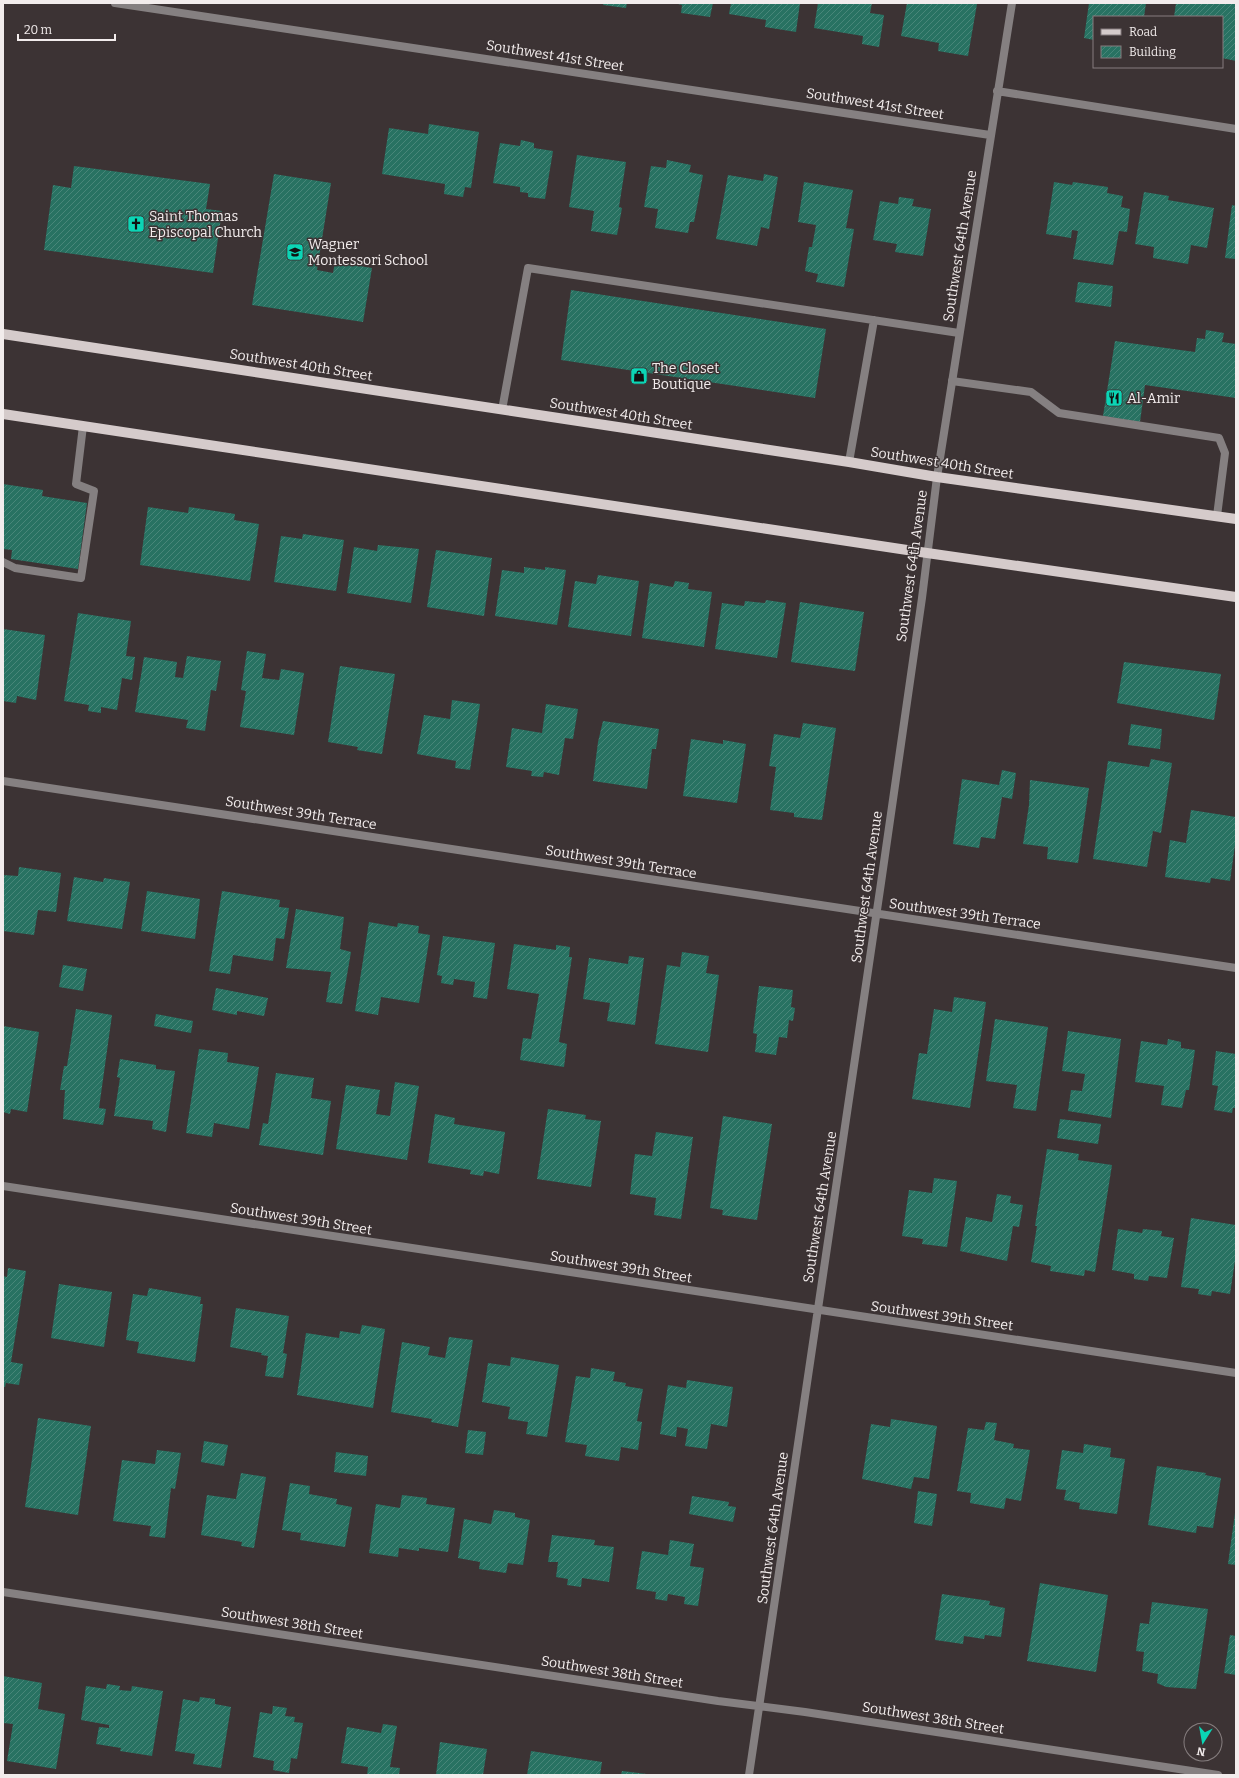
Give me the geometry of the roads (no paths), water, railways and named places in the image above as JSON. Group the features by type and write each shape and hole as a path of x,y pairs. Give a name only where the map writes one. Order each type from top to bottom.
{"main road":[{"name":"Southwest 40th Street","path":"3,334 849,462 937,477 1236,519"},
{"path":"3,414 928,553 1236,597"}],"street":[{"name":"Southwest 41st Street","path":"115,3 990,135"},
{"name":"Southwest 64th Avenue","path":"749,1775 877,914 928,553 937,477 1012,3"},
{"path":"997,91 1236,128"},
{"path":"502,410 528,268 959,333"},
{"path":"849,462 874,320"},
{"path":"952,381 1031,392 1059,413 1219,438 1225,453 1217,516"},
{"path":"3,562 15,568 81,578 94,491 76,484 83,426"},
{"name":"Southwest 39th Terrace","path":"3,781 1236,968"},
{"name":"Southwest 39th Street","path":"3,1186 1236,1373"},
{"name":"Southwest 38th Street","path":"3,1592 718,1701 805,1712 1218,1775"}],"place":[{"name":"Saint Thomas Episcopal Church","path":"136,224"},
{"name":"Wagner Montessori School","path":"295,252"},
{"name":"The Closet Boutique","path":"639,376"},
{"name":"Al-Amir","path":"1114,398"}]}
